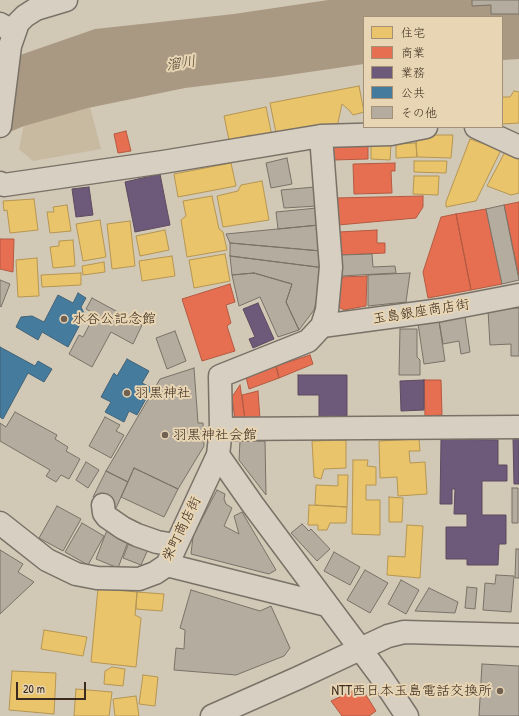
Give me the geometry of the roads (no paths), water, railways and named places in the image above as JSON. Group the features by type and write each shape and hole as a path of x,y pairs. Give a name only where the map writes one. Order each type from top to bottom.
{"street":[{"path":"0,126 8,34 25,16 36,9 66,0"},
{"path":"0,183 4,185 202,156 321,136 392,134 421,128"},
{"path":"478,128 519,147"},
{"path":"321,136 331,267 328,310 322,326 308,341 220,376 221,429 519,427"},
{"name":"玉島銀座商店街","path":"322,326 441,310 519,296"},
{"name":"栄町商店街","path":"0,523 47,560 76,574 97,578 139,579 155,573 167,565 218,455 221,429"},
{"path":"218,455 253,505 379,674 407,716"},
{"path":"102,505 107,517 123,528 157,542 175,545"},
{"path":"167,565 327,605"},
{"path":"212,716 250,708 298,678 388,636 404,632 519,635"}],"water":[{"name":"溜川","path":"328,0 519,0 519,59 503,60 503,16 363,16 363,64 185,88 88,108 24,126 0,136 0,62 95,29 234,14"}],"place":[{"name":"水谷公記念館","path":"64,319"},
{"name":"羽黒神社","path":"127,393"},
{"name":"羽黒神社会館","path":"165,435"},
{"name":"NTT西日本玉島電話交換所","path":"500,691"}]}
